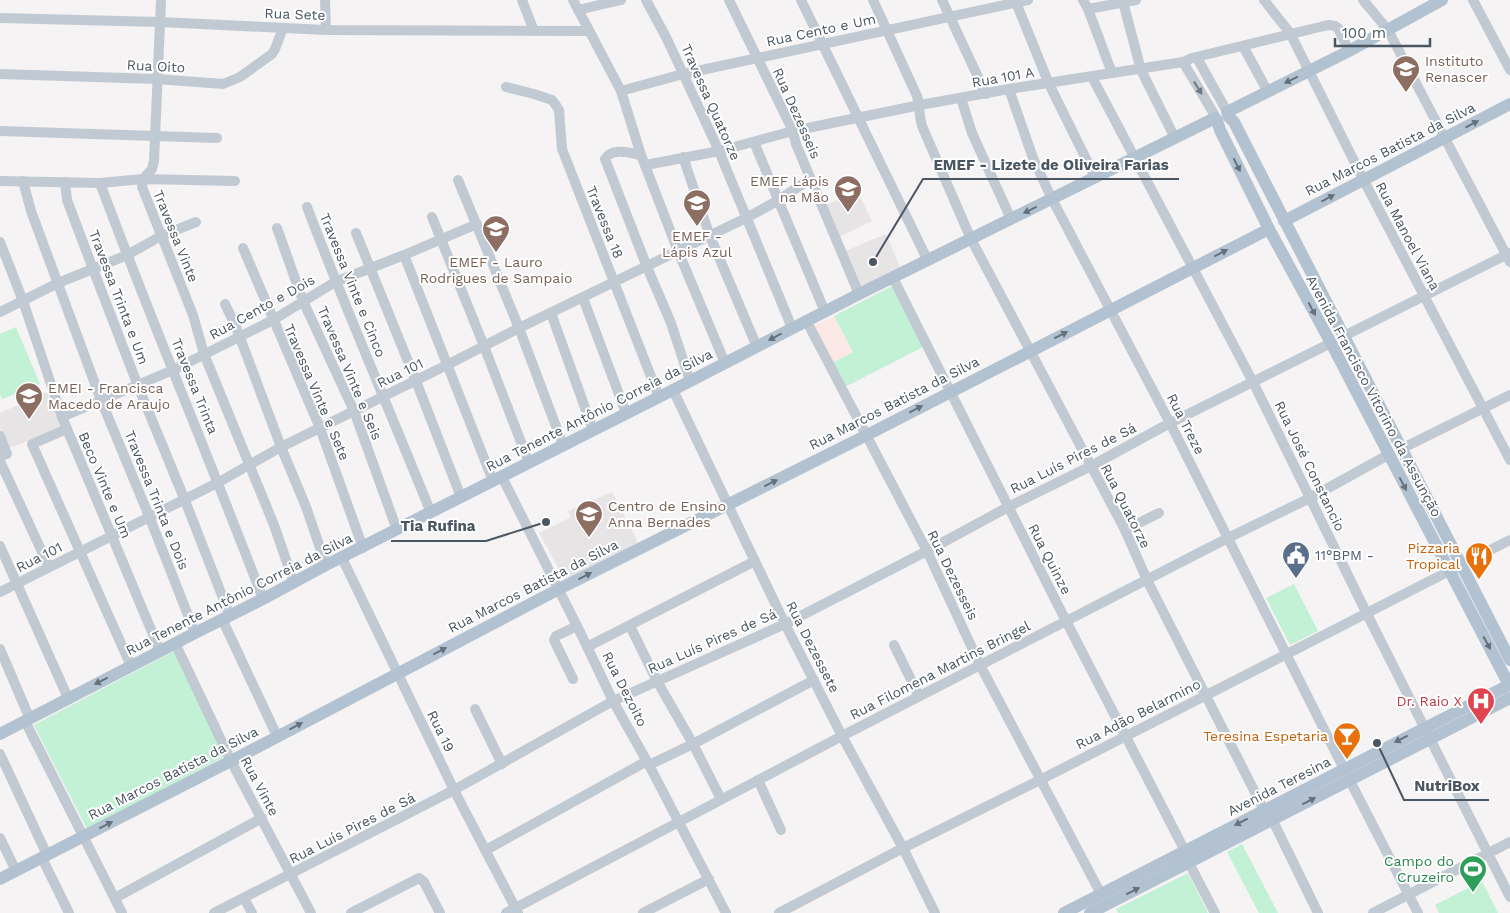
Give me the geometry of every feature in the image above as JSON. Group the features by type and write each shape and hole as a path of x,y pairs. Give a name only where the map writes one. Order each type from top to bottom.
{"main road":[{"name":"Rua Tenente Antônio Correia da Silva","path":"0,734 263,600 326,565 363,548 859,294 1308,72 1442,0"},
{"name":"Rua Marcos Batista da Silva","path":"0,880 559,589 867,435 1269,229 1269,221 1273,217 1278,216 1284,221 1510,104"},
{"name":"Avenida Francisco Vitorino da Assunção","path":"1509,688 1389,455 1269,229 1220,130 1221,115 1234,122 1510,660"},
{"path":"1346,373 1359,365"},
{"path":"1389,455 1394,460 1398,459 1402,456 1401,449"},
{"path":"1474,621 1488,614"},
{"name":"Avenida Teresina","path":"1090,913 1189,863 1222,839 1509,688"},
{"name":"Avenida Teresina","path":"1064,913 1106,904 1185,851 1222,839"}],"street":[{"path":"160,22 161,0"},
{"path":"325,0 326,30"},
{"path":"522,0 534,31"},
{"path":"573,0 621,91 641,155 678,251 725,363"},
{"path":"578,10 621,0"},
{"name":"Travessa Quatorze","path":"646,0 683,74 718,151 767,264 792,328"},
{"name":"Rua Dezesseis","path":"729,0 792,131 810,179 859,294"},
{"path":"801,0 928,261"},
{"name":"Rua Quatorze","path":"872,0 887,29 920,105 922,126 971,239 1125,530 1147,580 1318,913"},
{"path":"942,0 986,94"},
{"name":"Rua Cento e Um","path":"621,91 757,57 950,17 1015,1 1028,0"},
{"path":"1112,74 1086,5 1136,0"},
{"name":"Rua Manoel Viana","path":"1264,0 1290,33 1363,180 1510,460"},
{"path":"1344,336 1424,296 1509,257 1444,139 1388,30 1363,0"},
{"path":"1474,0 1510,70"},
{"path":"1015,1 1050,84 1095,177"},
{"path":"1123,2 1141,70 1175,138"},
{"name":"Rua Sete","path":"0,18 160,22 326,30 589,31"},
{"name":"Travessa Vinte","path":"160,22 154,161 152,170 141,183 192,314 204,354 274,525 294,583"},
{"name":"Rua 101 A","path":"646,165 718,151 792,131 920,105 1183,62 1188,59 1290,33 1332,25 1338,28 1349,51"},
{"name":"Rua Oito","path":"0,74 157,79 213,84 230,82 272,54 283,28"},
{"path":"1243,46 1268,92"},
{"path":"1197,58 1221,115"},
{"path":"1183,62 1221,115"},
{"name":"Rua José Constancio","path":"1092,78 1253,382 1366,612 1510,897"},
{"name":"Travessa 18","path":"506,86 552,100 556,105 560,118 562,149 659,397"},
{"name":"Rua Treze","path":"1009,89 1033,158 1052,199 1170,423 1418,913"},
{"path":"961,98 972,133 1011,219"},
{"path":"0,131 217,138"},
{"path":"754,142 825,312"},
{"path":"641,155 612,153 605,159 606,165 671,324 690,381"},
{"path":"683,157 710,236 757,347"},
{"path":"0,181 100,183 143,179 234,181"},
{"name":"Rua 101","path":"0,592 219,482 281,447 447,366 519,328 746,218 779,200 810,179"},
{"path":"458,180 478,224 563,445"},
{"name":"Travessa Trinta e Dois","path":"23,181 31,211 101,400 195,633"},
{"name":"Travessa Trinta e Um","path":"65,182 68,200 93,269 184,498 226,618 277,736"},
{"name":"Travessa Trinta","path":"100,183 126,255 219,482 263,600"},
{"name":"Travessa Vinte e Cinco","path":"307,207 335,282 431,513"},
{"path":"432,216 528,463"},
{"path":"0,312 58,283 126,255 161,236 196,222"},
{"name":"Rua Cento e Dois","path":"62,417 173,370 272,320 335,282 404,256 478,224"},
{"name":"Travessa Vinte e Seis","path":"277,228 303,301 354,411 397,530"},
{"path":"356,233 461,498"},
{"name":"Beco Vinte e Um","path":"0,242 23,301 62,417 160,651"},
{"name":"Travessa Vinte e Sete","path":"243,248 272,320 320,428 363,548"},
{"name":"Rua Dezoito","path":"404,256 447,366 498,479 559,589 613,701 648,763 726,913"},
{"name":"Rua Quinze","path":"893,278 1066,621 1185,851"},
{"path":"584,298 626,413"},
{"path":"226,304 306,507 326,565"},
{"path":"550,313 593,430"},
{"name":"Rua Dezesseis","path":"807,322 927,551 980,665 1106,904"},
{"name":"Rua Luís Pires de Sá","path":"219,912 454,790 613,701 785,624 927,551 1008,506 1091,466 1170,423 1330,343"},
{"name":"Rua Dezessete","path":"673,390 785,624 842,736 903,848 935,913"},
{"path":"1401,449 1510,395"},
{"path":"67,429 32,444 131,666"},
{"path":"0,436 2,457 49,567"},
{"name":"Rua Filomena Martins Bringel","path":"506,913 517,911 721,799 1228,538 1310,498 1389,455"},
{"path":"1125,530 1159,513"},
{"name":"Rua Adão Belarmino","path":"779,913 903,848 1510,540"},
{"path":"0,546 68,698"},
{"name":"Rua 19","path":"342,558 454,790 517,911"},
{"path":"587,646 630,626 755,561"},
{"path":"573,679 554,640 556,636 577,626"},
{"path":"630,626 657,681 693,744 721,799"},
{"name":"Rua Vinte","path":"176,643 231,761 312,913"},
{"path":"894,644 920,696"},
{"path":"0,650 27,720 122,913"},
{"path":"486,850 648,763 693,744 814,680"},
{"path":"475,709 502,764"},
{"path":"0,754 69,913"},
{"path":"758,780 781,830"},
{"path":"115,898 262,818"},
{"path":"0,838 16,871"},
{"path":"1373,913 1510,842"},
{"path":"1189,863 1215,913"},
{"path":"351,913 408,882 422,878 440,913"},
{"path":"644,913 709,879"},
{"path":"244,898 252,913"}],"shaded area":[{"name":"EMEF Lápis na Mão","path":"857,191 872,221 839,237 824,206"},
{"path":"886,234 902,272 860,291 843,252"},
{"path":"834,316 853,352 832,363 814,326"},
{"name":"EMEI - Francisca Macedo de Araujo","path":"47,392 62,428 9,448 0,428 0,413"},
{"name":"Centro de Ensino Anna Bernades","path":"612,492 639,544 565,580 539,533 571,517 568,511"}],"green space":[{"path":"892,286 923,347 845,387 832,363 853,352 834,316"},
{"path":"16,327 40,384 2,399 0,394 0,334"},
{"path":"1294,584 1318,631 1290,645 1266,598"},
{"path":"174,651 226,756 87,829 34,725"},
{"path":"1242,844 1278,913 1259,913 1227,852"},
{"path":"1188,873 1208,913 1118,913 1116,909"},
{"name":"Campo do Cruzeiro","path":"1482,881 1498,913 1439,913 1435,905"}],"place":[{"name":"Instituto Renascer","path":"1406,93"},
{"name":"EMEF Lápis na Mão","path":"848,213"},
{"name":"EMEF - Lápis Azul","path":"697,227"},
{"name":"EMEF - Lauro Rodrigues de Sampaio","path":"496,253"},
{"name":"EMEF - Lizete de Oliveira Farias","path":"873,262"},
{"name":"EMEI - Francisca Macedo de Araujo","path":"29,420"},
{"name":"Tia Rufina","path":"546,522"},
{"name":"Centro de Ensino Anna Bernades","path":"589,538"},
{"name":"11°BPM -","path":"1296,579"},
{"name":"Pizzaria Tropical","path":"1479,580"},
{"name":"Dr. Raio X","path":"1481,725"},
{"name":"NutriBox","path":"1377,743"},
{"name":"Teresina Espetaria","path":"1347,760"},
{"name":"Campo do Cruzeiro","path":"1473,893"}]}
